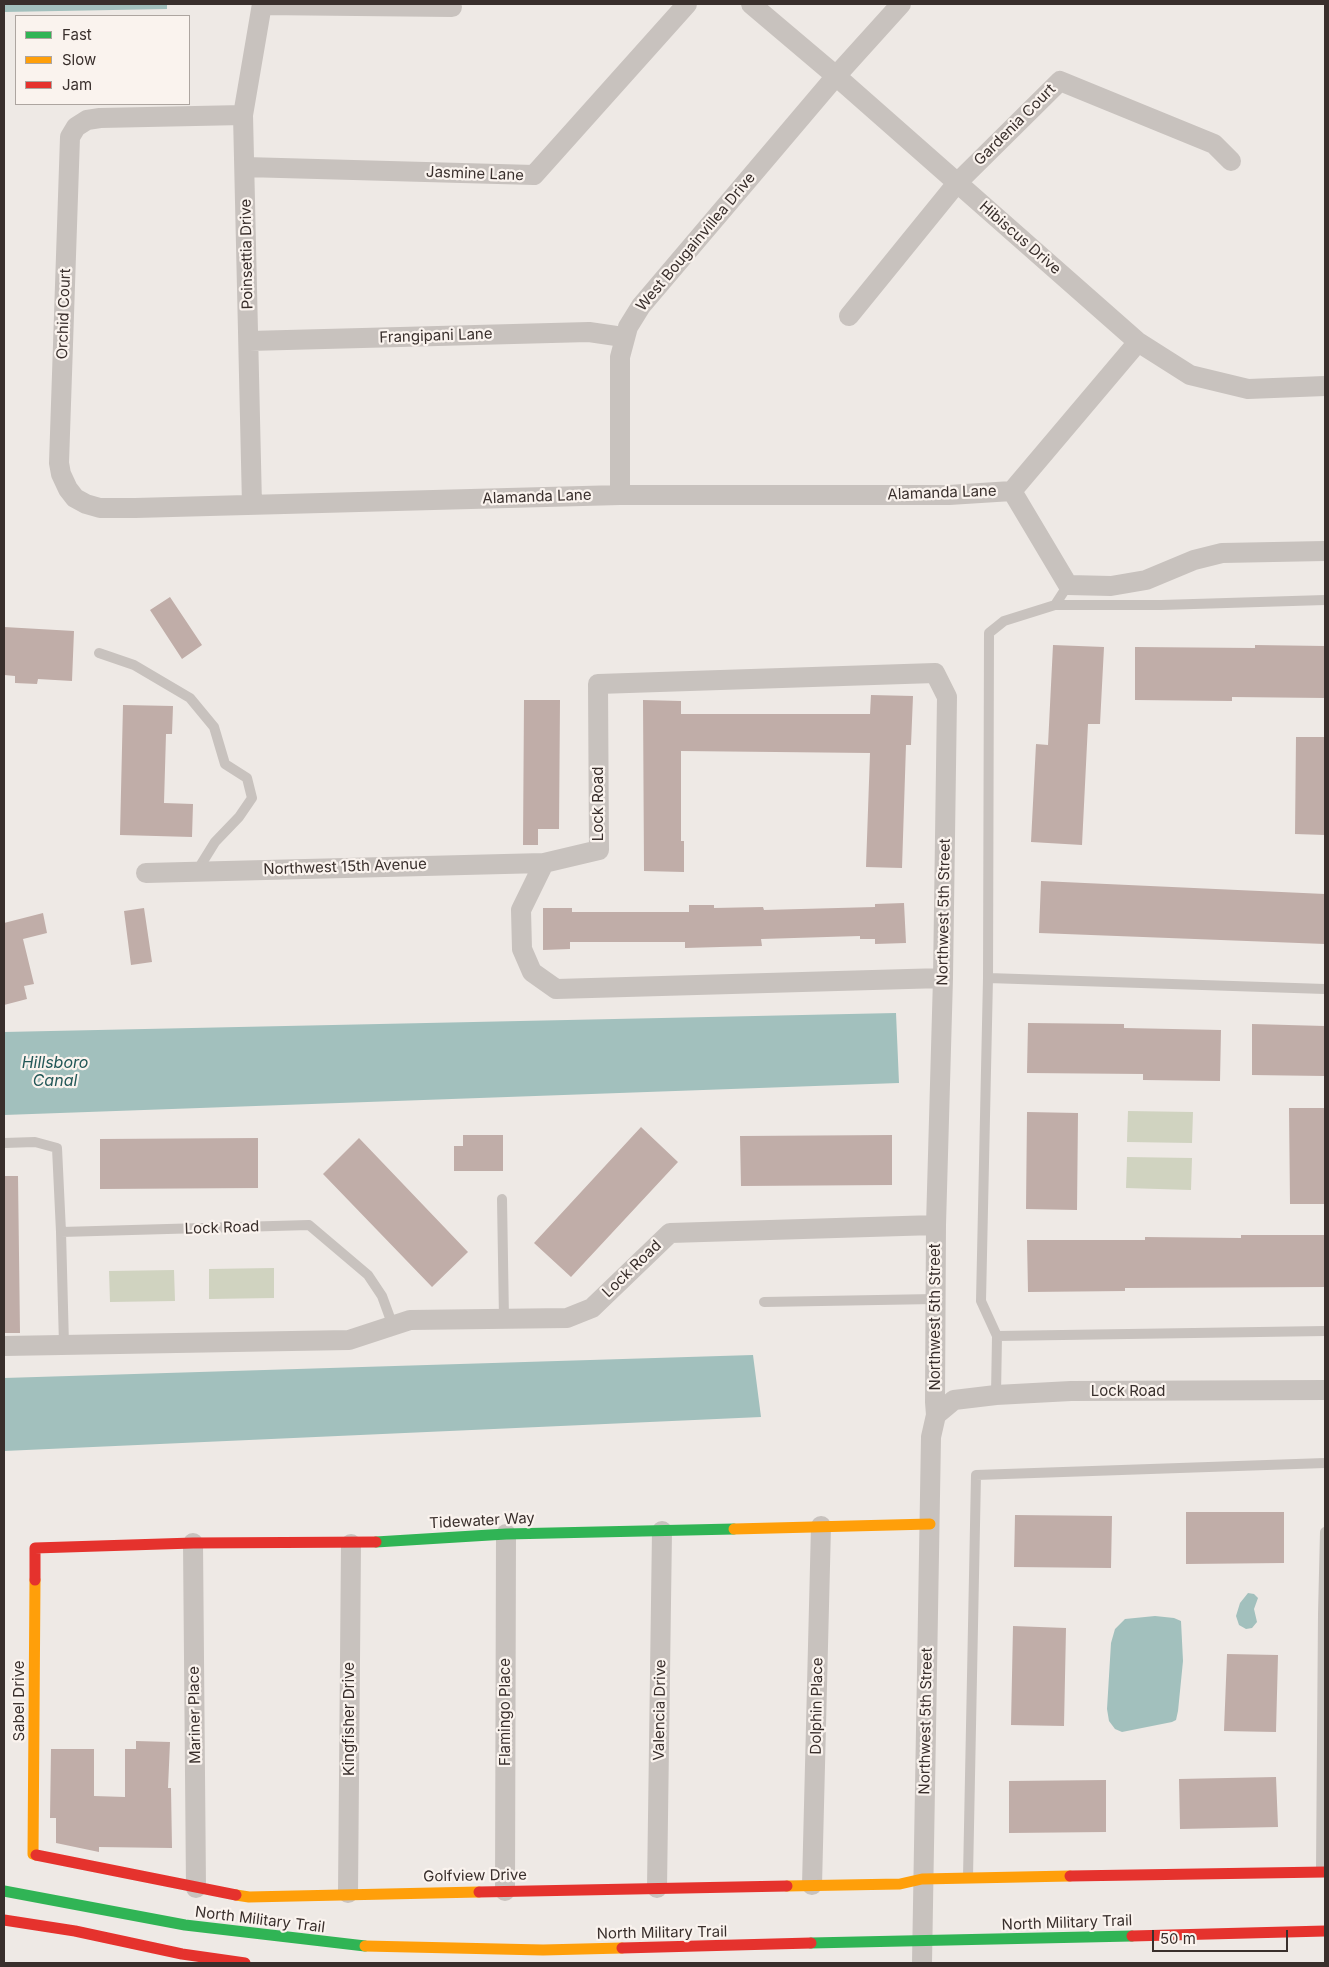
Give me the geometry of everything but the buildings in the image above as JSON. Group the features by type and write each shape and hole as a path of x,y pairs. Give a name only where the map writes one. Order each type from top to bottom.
{"street":[{"name":"Poinsettia Drive","path":"252,505 243,115 262,4"},
{"path":"262,4 452,7"},
{"name":"Jasmine Lane","path":"245,167 534,175 688,4"},
{"name":"Hibiscus Drive","path":"751,4 836,76 1138,342 1190,375 1248,389 1325,386"},
{"name":"West Bougainvillea Drive","path":"620,495 620,356 623,337 640,306 836,76 901,4"},
{"name":"Gardenia Court","path":"849,316 957,183 1060,81 1214,144 1231,161"},
{"name":"Orchid Court","path":"68,489 61,474 60,463 70,138 76,127 87,120 100,118 243,115"},
{"name":"Frangipani Lane","path":"248,341 589,332 623,337"},
{"name":"Alamanda Lane","path":"68,489 75,498 100,508 620,495 949,496 1012,491 1138,342"},
{"name":"Alamanda Lane","path":"1012,491 1068,585"},
{"path":"1068,585 1111,586 1146,580 1194,560 1222,553 1325,551"},
{"name":"Lock Road","path":"544,863 598,850 598,684 935,673"},
{"name":"Northwest 5th Street","path":"922,1963 931,1437 936,1415 936,1225 943,978 947,697 935,673"},
{"path":"544,863 521,910 522,949 532,972 556,989 943,978"},
{"name":"Northwest 15th Avenue","path":"146,873 544,863"},
{"name":"Lock Road","path":"4,1346 349,1340 410,1320 568,1318 592,1308 670,1233 936,1225"},
{"name":"Lock Road","path":"936,1415 954,1400 996,1395 1070,1391 1325,1390"},
{"name":"Tidewater Way","path":"35,1548 193,1543 351,1544 506,1534 930,1524"},
{"name":"Dolphin Place","path":"812,1885 821,1526"},
{"name":"Valencia Drive","path":"657,1888 662,1531"},
{"name":"Flamingo Place","path":"504,1891 506,1534"},
{"name":"Mariner Place","path":"193,1543 196,1888"},
{"name":"Kingfisher Drive","path":"348,1893 351,1544"},
{"name":"Sabel Drive","path":"33,1854 35,1548"},
{"name":"Golfview Drive","path":"33,1854 196,1888 249,1896 900,1884 922,1879"},
{"path":"922,1879 1323,1872"},
{"name":"North Military Trail","path":"4,1891 71,1902 185,1925 351,1946 597,1953 1325,1931"},
{"path":"4,1920 75,1932 182,1954 245,1963"}],"lane":[{"path":"1055,605 1068,585"},
{"path":"996,1395 996,1336 981,1301 988,978 989,634 1004,621 1055,605 1161,605 1325,600"},
{"path":"99,653 134,666 190,698 214,727 225,764 247,778 252,798 239,817 214,842 198,871"},
{"path":"988,978 1325,989"},
{"path":"4,1143 35,1142 57,1148 64,1345"},
{"path":"502,1198 504,1319"},
{"name":"Lock Road","path":"61,1232 309,1225 368,1275 382,1296 393,1326"},
{"path":"764,1302 935,1299"},
{"path":"996,1336 1325,1331"},
{"path":"968,1878 976,1475 1325,1463"},
{"path":"1323,1872 1325,1532"}],"green space":[{"path":"1128,1111 1193,1112 1192,1143 1127,1142"},
{"path":"1127,1157 1192,1158 1191,1190 1126,1188"},
{"path":"274,1268 274,1298 209,1299 209,1269"},
{"path":"174,1270 175,1301 110,1302 109,1271"}],"water":[{"path":"4,4 167,4 167,9 4,12"},
{"name":"Hillsboro Canal","path":"896,1013 899,1083 4,1115 4,1032"},
{"path":"753,1355 761,1417 4,1451 4,1378"},
{"path":"1248,1593 1254,1594 1258,1598 1254,1609 1257,1622 1252,1628 1246,1629 1239,1625 1236,1616 1240,1603"},
{"path":"1155,1616 1174,1618 1181,1621 1183,1661 1176,1720 1122,1732 1115,1729 1109,1721 1107,1709 1111,1643 1115,1629 1125,1619"}],"traffic: fast":[{"path":"376,1542 506,1534 734,1529"},
{"path":"4,1891 185,1925 365,1946"},
{"path":"811,1943 1132,1936"}],"traffic: slow":[{"path":"734,1529 930,1524"},
{"path":"35,1580 33,1854 36,1855"},
{"path":"787,1886 900,1884 922,1879 1070,1876"},
{"path":"236,1895 249,1897 479,1892"},
{"path":"365,1946 543,1950 622,1948"}],"traffic: jam":[{"path":"35,1580 35,1548 193,1543 376,1542"},
{"path":"36,1855 236,1895"},
{"path":"1070,1876 1325,1872"},
{"path":"479,1892 787,1886"},
{"path":"4,1920 75,1931 182,1954 245,1963"},
{"path":"1132,1936 1325,1931"},
{"path":"622,1948 811,1943"}]}
